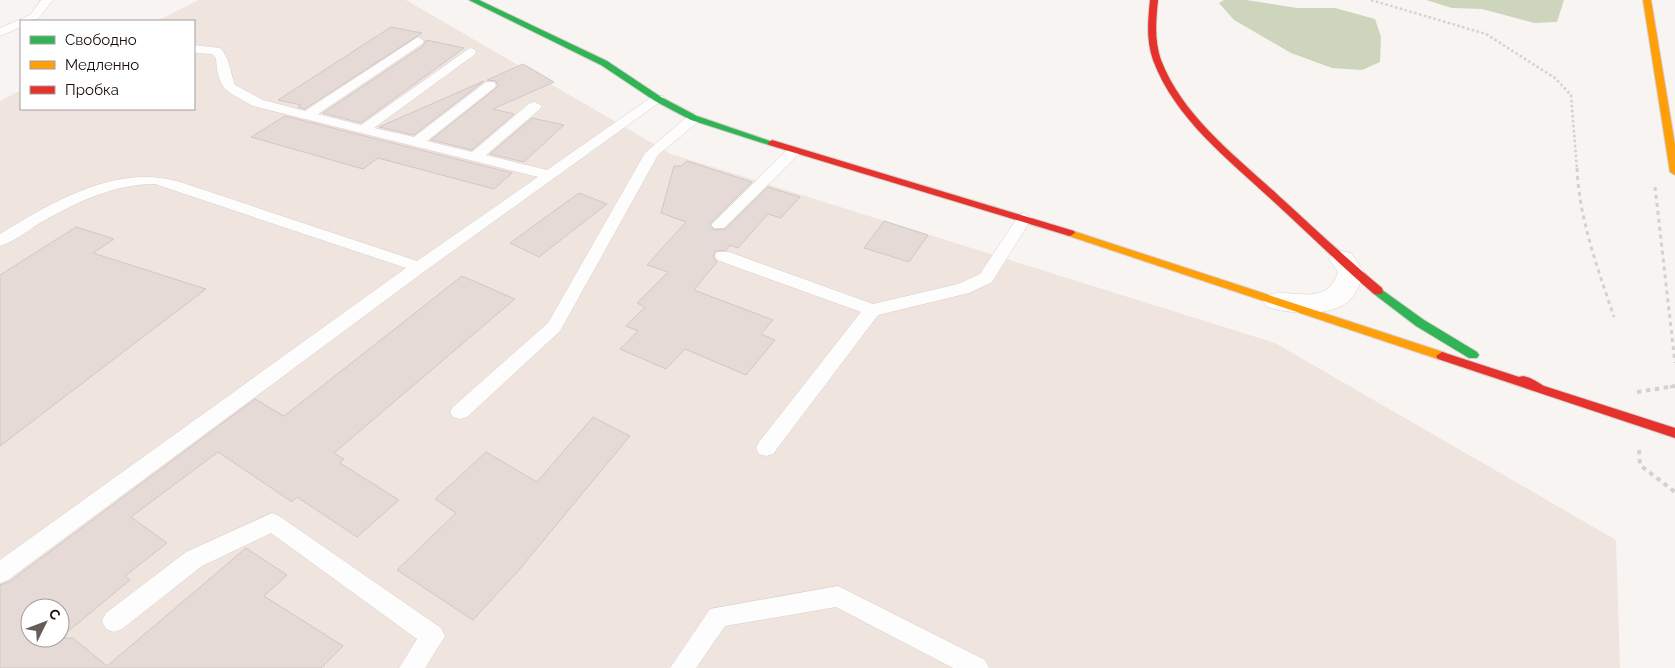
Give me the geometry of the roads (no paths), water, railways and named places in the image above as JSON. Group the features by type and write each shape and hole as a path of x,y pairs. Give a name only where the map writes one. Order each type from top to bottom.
{"street":[{"path":"473,0 604,63 658,99 694,118 723,129 1024,218 1675,432"},
{"path":"1154,0 1149,34 1156,58 1170,86 1193,118 1342,259 1423,325 1468,353 1540,389"},
{"path":"1648,4 1675,172"},
{"path":"1273,301 1312,304 1334,299 1349,285 1351,272 1342,259"}],"lane":[{"path":"27,20 34,17 47,0"},
{"path":"0,32 20,23"},
{"path":"308,115 418,41"},
{"path":"195,49 216,51 222,57 229,87 258,102 549,175"},
{"path":"364,129 470,52"},
{"path":"417,142 490,85"},
{"path":"0,573 419,267 658,99"},
{"path":"476,156 535,106"},
{"path":"460,412 554,327 652,153 694,118"},
{"path":"719,225 794,151"},
{"path":"0,240 58,207 91,192 124,184 153,180 175,184 419,267"},
{"path":"723,256 872,310 963,289 986,278 1024,218"},
{"path":"766,448 872,310"},
{"path":"114,622 194,559 272,522 433,636 411,668"},
{"path":"682,668 718,617 838,596 977,668"}]}
